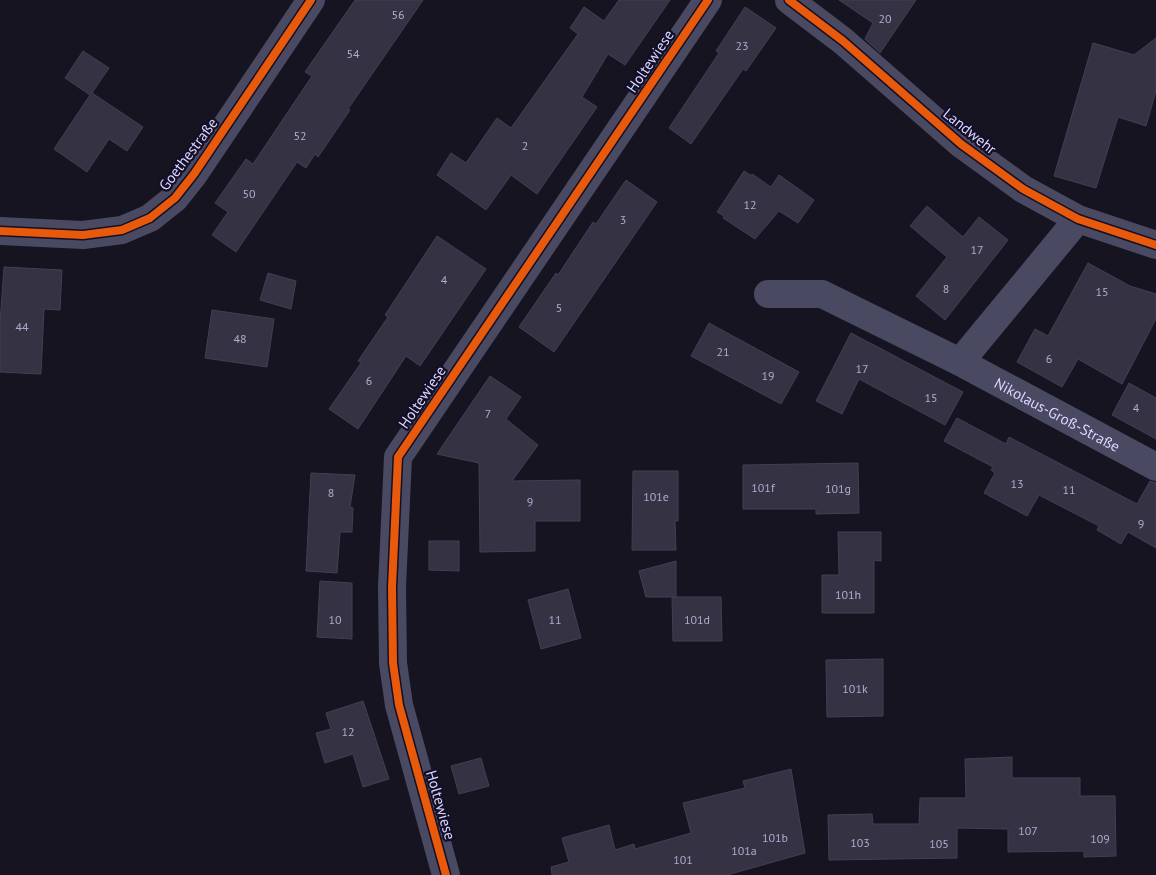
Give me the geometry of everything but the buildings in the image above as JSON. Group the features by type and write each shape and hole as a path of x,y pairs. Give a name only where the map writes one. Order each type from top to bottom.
{"street":[{"name":"Goethestraße","path":"0,231 83,235 122,230 150,218 175,198 194,174 310,0"},
{"name":"Holtewiese","path":"446,875 399,705 393,663 392,587 398,457 708,0"},
{"name":"Landwehr","path":"789,0 843,41 961,144 1023,189 1078,219 1156,245"},
{"path":"960,362 1078,219"},
{"name":"Nikolaus-Groß-Straße","path":"768,294 822,294 960,362 1156,467"}],"cycle path":[{"path":"0,231 83,235 122,230 150,218 175,198 194,174 311,0"},
{"path":"446,875 399,705 393,663 392,587 398,457 708,0"},
{"path":"789,0 843,41 961,144 1023,189 1078,219 1156,245"}]}
